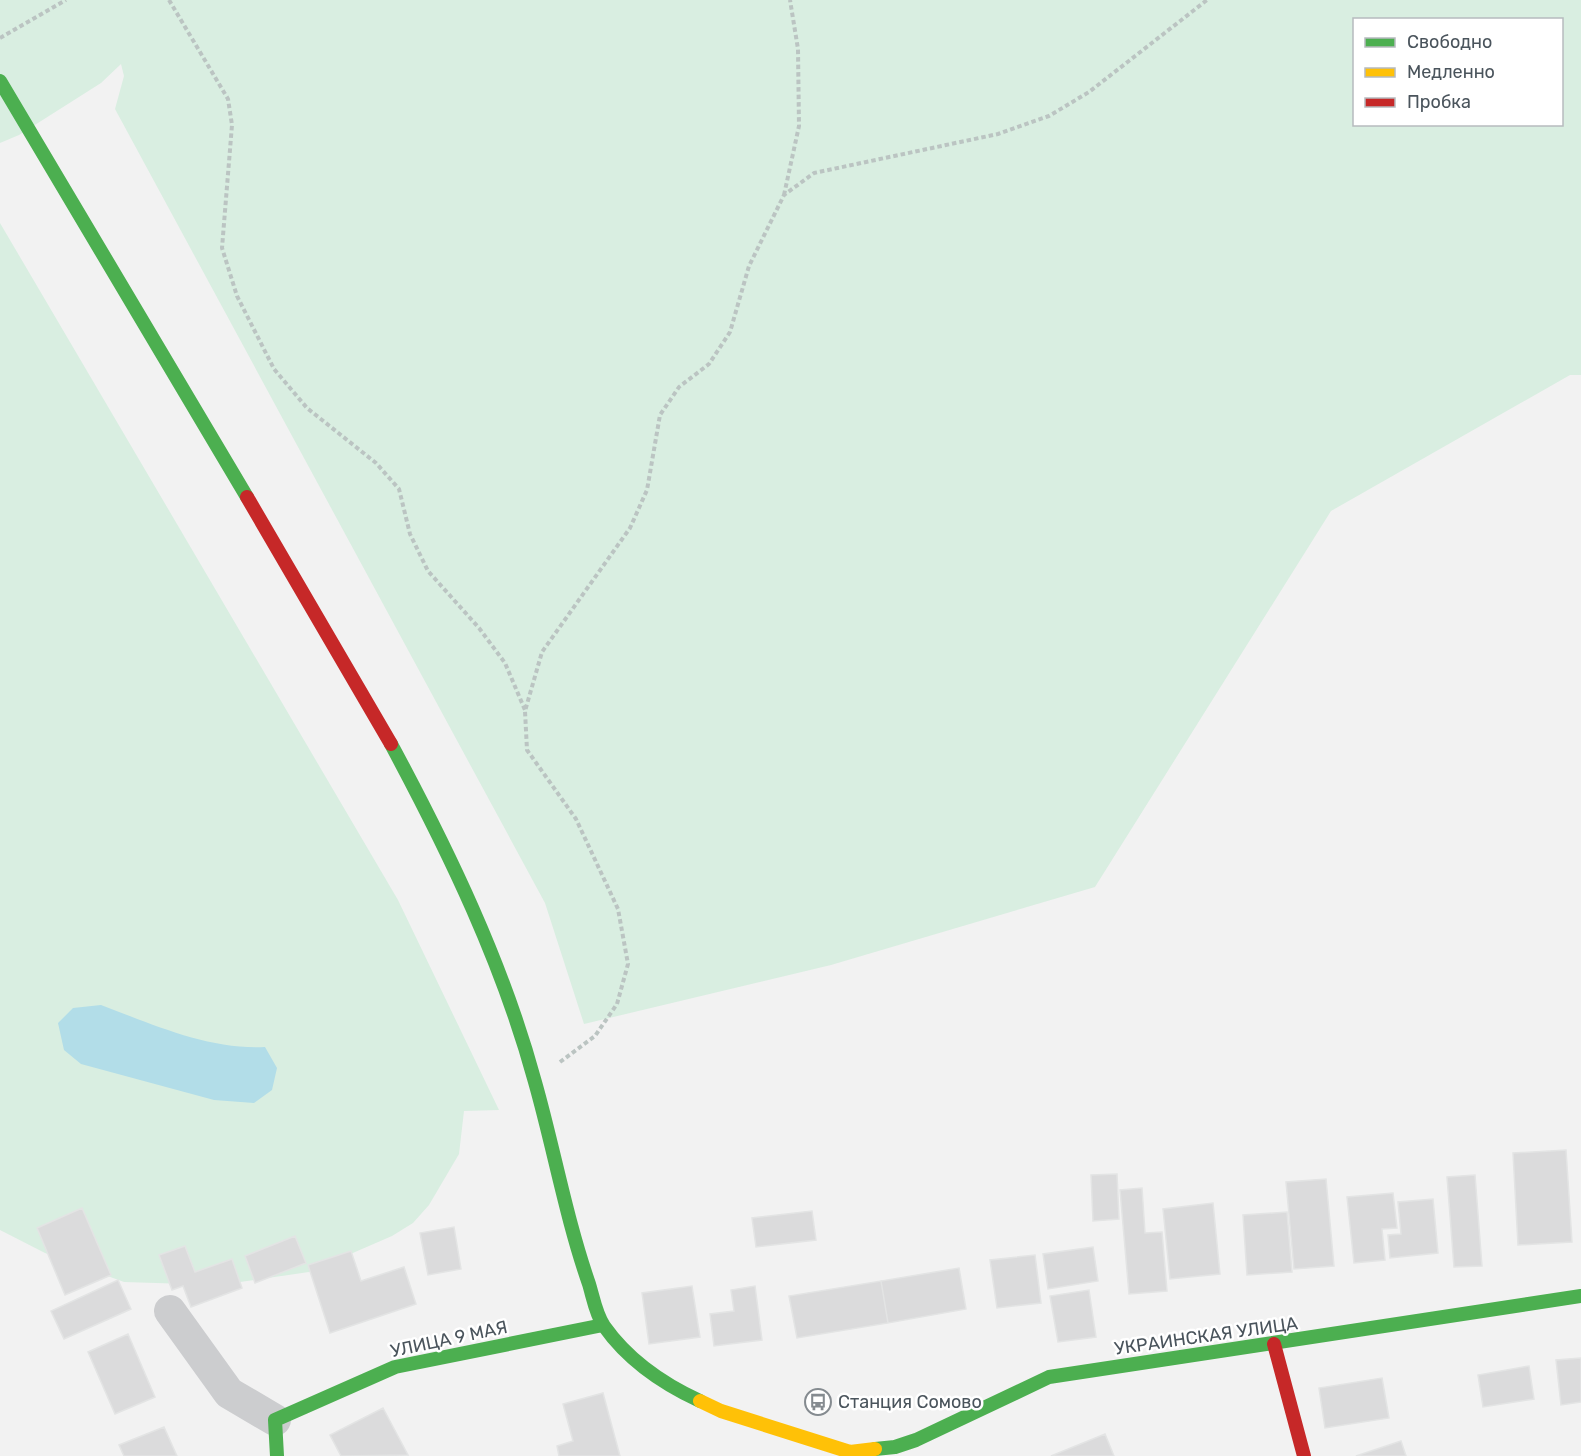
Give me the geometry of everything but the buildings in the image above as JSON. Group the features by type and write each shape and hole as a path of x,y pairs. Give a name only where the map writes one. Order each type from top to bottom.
{"street":[{"path":"0,81 360,687 441,837 512,1007 536,1081 581,1261 603,1325 630,1355 668,1386 721,1411 850,1454"},
{"name":"УКРАИНСКАЯ УЛИЦА","path":"850,1454 895,1447 916,1440 1049,1377 1581,1296"},
{"path":"170,1311 229,1393 274,1420 276,1456"},
{"name":"УЛИЦА 9 МАЯ","path":"274,1420 395,1367 603,1325"},
{"path":"1274,1344 1304,1456"}],"path":[{"path":"0,38 66,0"},
{"path":"169,0 228,99 232,125 222,248 237,296 274,369 300,400 376,462 399,489 410,534 428,571 479,628 505,663 525,711"},
{"path":"536,1081 595,1036 617,1004 628,964 618,909 576,819 527,750 525,711 542,652 630,528 647,490 660,415 679,387 709,364 730,332 749,266 784,195 799,126 798,49 790,0"},
{"path":"784,195 814,173 998,134 1049,116 1089,92 1207,0"}],"green space":[{"path":"0,0 1581,0 1581,375 1570,375 1331,511 1095,887 831,965 584,1024 545,903 115,109 124,76 121,64 101,83 19,135 0,143"},
{"path":"0,223 398,900 499,1110 464,1111 459,1154 429,1205 413,1223 392,1236 309,1272 219,1285 124,1282 45,1253 0,1230"}],"water":[{"path":"101,1005 202,1040 244,1047 265,1047 277,1068 272,1090 254,1103 214,1100 81,1064 64,1050 58,1023 73,1008"}],"traffic: fast":[{"path":"0,81 247,497"},
{"path":"391,744 454,867 507,995 535,1082 574,1234 599,1317 613,1338 647,1370 700,1401"},
{"path":"875,1449 895,1447 916,1440 1049,1377 1581,1296"},
{"path":"277,1456 275,1420 395,1367 603,1325"}],"traffic: slow":[{"path":"700,1401 721,1411 850,1452 875,1449"}],"traffic: jam":[{"path":"247,497 391,744"},
{"path":"1274,1344 1304,1456"}],"place":[{"name":"Станция Сомово","path":"818,1402"}]}
